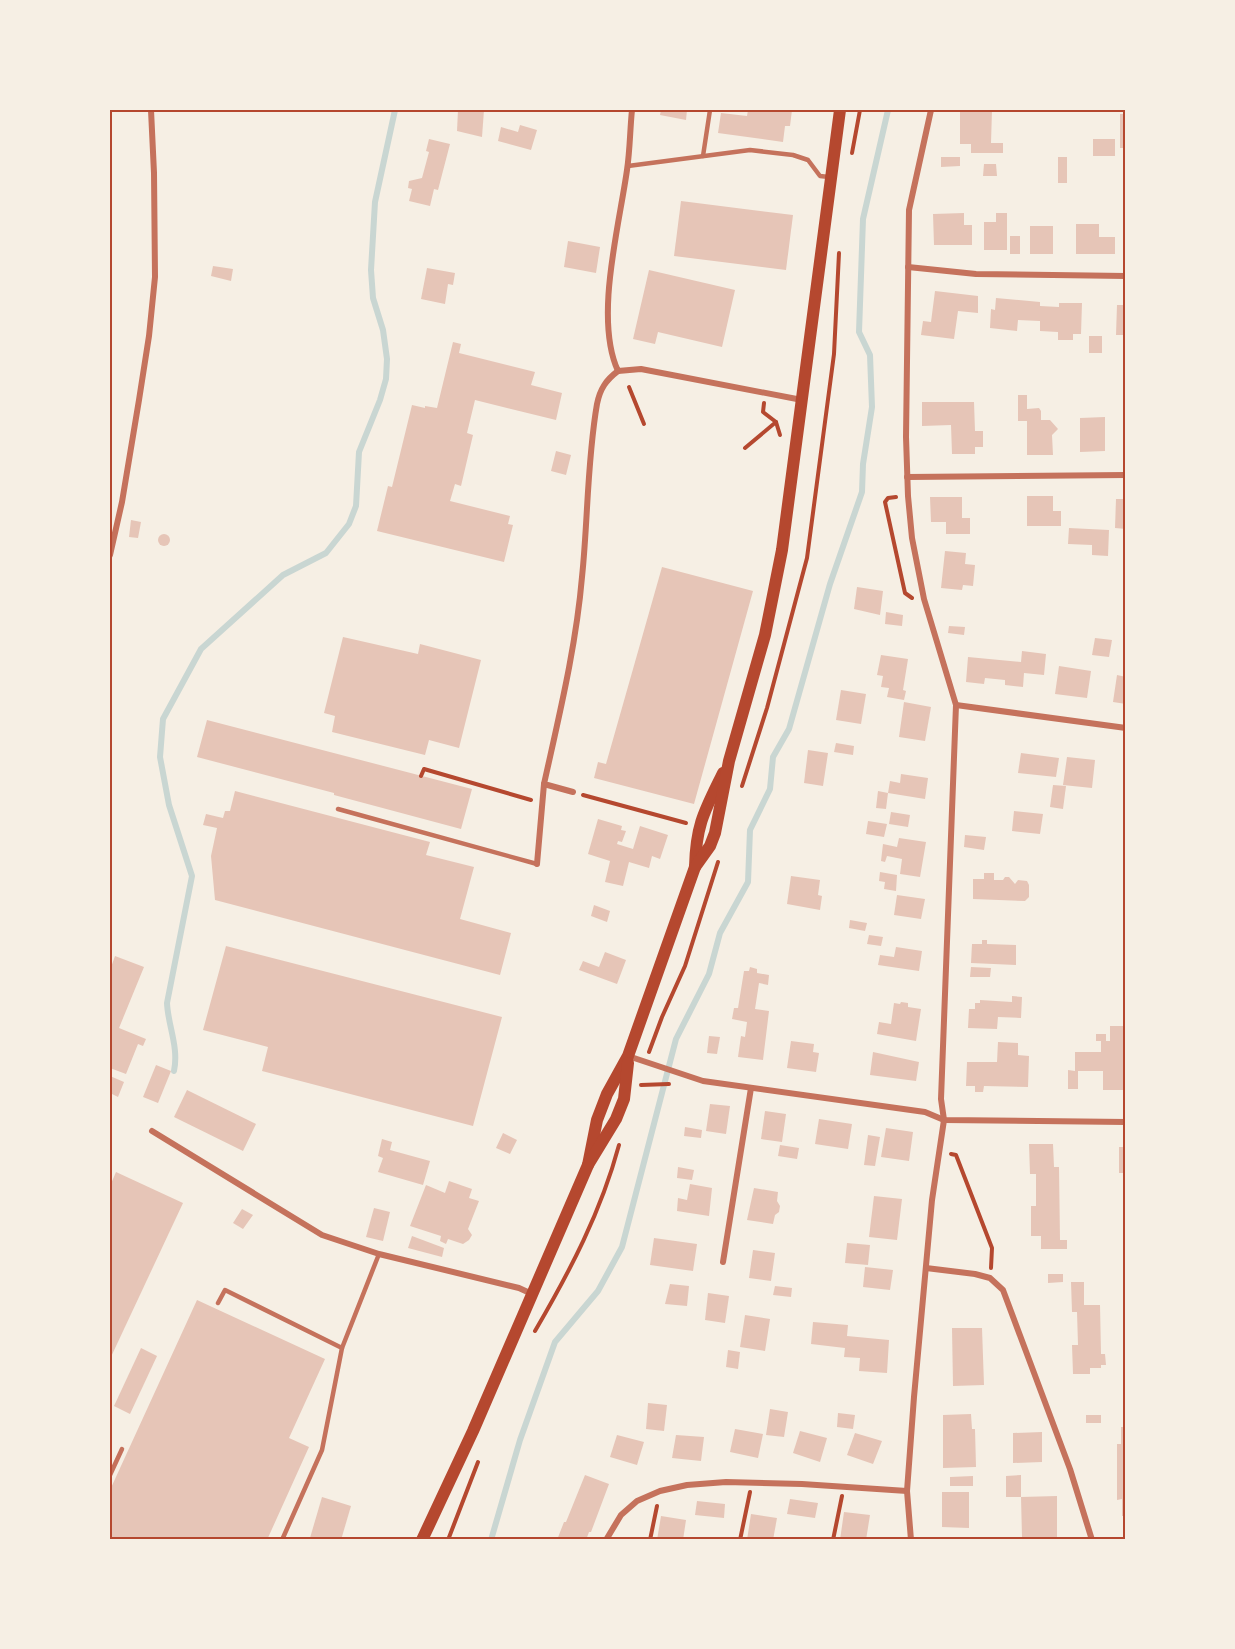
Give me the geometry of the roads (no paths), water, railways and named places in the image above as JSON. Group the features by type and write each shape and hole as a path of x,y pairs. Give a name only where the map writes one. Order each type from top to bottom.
{"main road":[{"path":"422,1539 473,1431 588,1165 612,1126 624,1099 628,1056 695,867 716,833 729,761 765,635 782,550 840,110"},
{"path":"695,867 695,840 698,827 729,761"}],"street":[{"path":"110,555 122,502 139,400 155,277 151,110"},
{"path":"618,371 611,356 607,324 612,269 628,166 632,110"},
{"path":"911,1539 907,1491 932,1200 944,1120 941,1099 956,705 924,599 912,538 907,477 909,210 931,110"},
{"path":"908,267 976,274 1125,276"},
{"path":"537,864 544,784 564,693 582,580 593,439 597,403 602,387 618,371 641,369 802,400"},
{"path":"907,477 1125,475"},
{"path":"956,705 1125,728"},
{"path":"544,784 573,792"},
{"path":"628,1056 703,1081 925,1112 944,1120 1125,1122"},
{"path":"723,1262 751,1088"},
{"path":"152,1131 322,1235 379,1254 519,1288 532,1294"},
{"path":"926,1268 990,1278 1003,1290 1070,1469 1092,1539"},
{"path":"606,1539 621,1515 637,1501 660,1491 687,1485 752,1483 907,1491"}],"lane":[{"path":"703,156 710,110"},
{"path":"628,166 750,150 808,160 820,176 831,178"},
{"path":"338,809 537,864"},
{"path":"282,1539 322,1450 342,1348 379,1254"},
{"path":"218,1303 225,1290 342,1348"},
{"path":"110,1475 122,1449"}],"waterway":[{"path":"174,1071 175,1053 167,1003 192,876 169,805 160,757 163,719 201,649 283,575 326,553 349,524 356,506 359,452 386,379 387,359 383,330 373,298 371,270 375,202 395,110"},
{"path":"491,1540 520,1440 555,1342 598,1291 622,1247 676,1039 709,974 720,933 748,882 750,830 770,789 773,757 789,729 830,584 862,492 863,464 872,407 870,355 859,332 863,219 888,110"}]}
